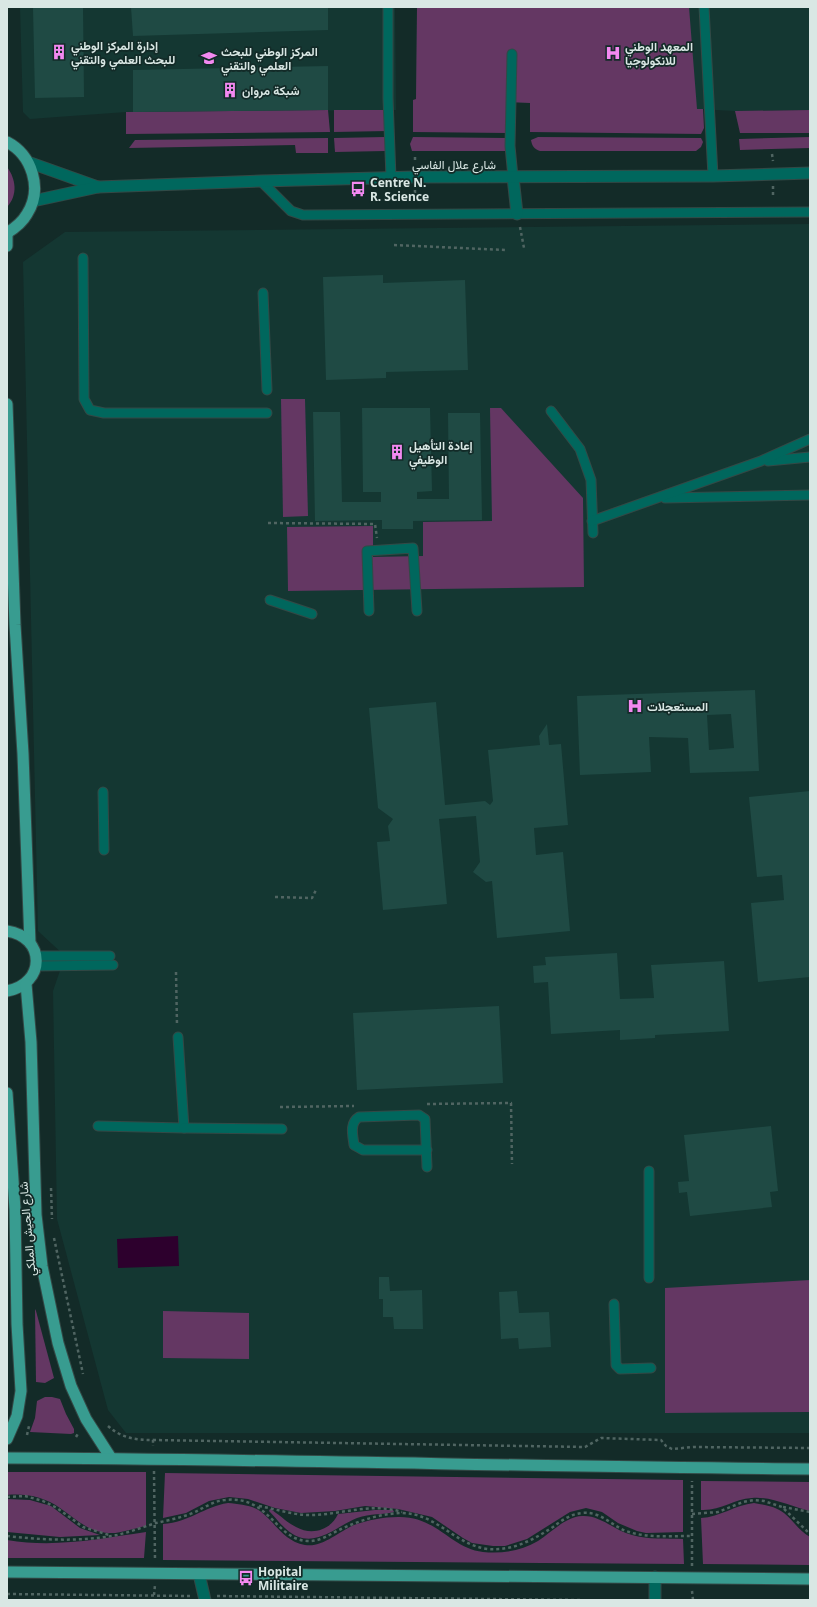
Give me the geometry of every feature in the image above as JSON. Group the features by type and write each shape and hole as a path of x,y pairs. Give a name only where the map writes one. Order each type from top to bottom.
{"main road":[{"path":"7,142 21,152 28,162 34,181 33,201 28,214 19,225 7,233 7,246"},
{"path":"7,404 15,625 23,754 30,943 36,961 32,976 26,984 17,989 7,991"},
{"path":"7,931 16,932 26,938 30,943"},
{"name":"شارع الجيش الملكي","path":"26,984 31,1042 36,1215 42,1266 58,1343 71,1386 86,1419 111,1458"},
{"name":"شارع الجيش الملكي","path":"7,1093 15,1209 21,1391 18,1416 7,1439"},
{"path":"7,1458 111,1458 692,1468 810,1468"},
{"path":"7,1572 810,1579"}],"street":[{"name":"شارع علال الفاسي","path":"28,162 98,187"},
{"name":"شارع علال الفاسي","path":"33,201 98,187 261,181 391,178 713,176 810,173"},
{"path":"513,177 517,214"},
{"path":"199,1574 204,1598"},
{"path":"655,1577 655,1600"}],"lane":[{"path":"388,7 388,98 391,178"},
{"path":"704,7 713,176"},
{"path":"512,54 510,146 513,177"},
{"path":"261,181 291,211 303,215 810,212"},
{"path":"83,258 84,399 90,410 104,413 267,413"},
{"path":"263,292 267,390"},
{"path":"551,411 580,449 591,480 593,533"},
{"path":"592,521 761,461 810,438"},
{"path":"761,461 810,457"},
{"path":"656,498 810,495"},
{"path":"369,611 367,551 413,548 417,611"},
{"path":"270,600 312,614"},
{"path":"103,792 104,850"},
{"path":"36,961 111,960"},
{"path":"178,1036 184,1128"},
{"path":"427,1150 363,1150 356,1148 354,1145 353,1125 355,1120 359,1117 422,1116 425,1119 427,1150 428,1167"},
{"path":"98,1126 282,1129"},
{"path":"649,1171 650,1278"},
{"path":"614,1304 616,1365 620,1369 651,1368"}],"path":[{"path":"517,214 524,248"},
{"path":"394,245 505,250"},
{"path":"268,523 375,524 378,550"},
{"path":"275,897 312,898 316,890"},
{"path":"176,972 178,1036"},
{"path":"50,1183 52,1222"},
{"path":"54,1237 84,1377"},
{"path":"27,1435 31,1419"},
{"path":"76,1437 79,1432 77,1429"},
{"path":"113,1430 126,1437 153,1440 584,1446 605,1438 662,1440 666,1446 672,1449 693,1447 810,1448"},
{"path":"153,1440 154,1595"},
{"path":"693,1447 691,1536 693,1600"},
{"path":"7,1497 25,1496 43,1500 57,1508 82,1527 111,1536"},
{"path":"7,1536 28,1539 64,1540 111,1536 188,1516 213,1503 224,1500 239,1501 283,1512 309,1515 363,1508 385,1508 431,1520 464,1542 475,1546 492,1549 524,1544 566,1518 580,1513 602,1516 617,1527 633,1533 691,1536"},
{"path":"692,1514 718,1512 736,1504 754,1500 770,1502 782,1507 810,1512"},
{"path":"255,1505 269,1515 289,1535 307,1541 320,1540 339,1530 371,1518 404,1513"},
{"path":"782,1507 810,1534"},
{"path":"7,1594 154,1595 204,1598 581,1600"}],"shaded area":[{"name":"المركز الوطني للبحث العلمي والتقني","path":"20,7 395,7 396,110 126,112 30,119 23,112"},
{"name":"المعهد الوطني للانكولوجيا","path":"417,7 810,7 810,110 735,111 416,99"},
{"name":"المعهد الوطني للانكولوجيا","path":"417,7 689,7 697,109 703,109 704,128 701,134 530,132 530,103 508,102 507,133 413,132 413,100 416,99"},
{"path":"328,110 330,132 126,134 126,112"},
{"path":"334,110 388,110 388,131 334,132"},
{"path":"810,110 810,133 740,133 735,111"},
{"path":"385,137 385,151 335,152 334,138"},
{"path":"413,137 505,138 507,143 505,151 412,151 410,144"},
{"path":"538,137 701,138 703,142 701,147 696,151 540,151 534,147 531,140"},
{"path":"810,137 810,148 740,150 739,139"},
{"path":"328,138 328,153 296,153 295,145 129,148 135,140"},
{"path":"7,167 14,182 14,192 11,202 7,207"},
{"path":"810,224 810,1433 126,1433 108,1410 57,1219 53,991 65,956 38,931 23,262 65,232"},
{"path":"281,399 305,399 308,516 283,517"},
{"path":"490,408 501,408 583,498 584,587 288,591 287,527 373,526 373,557 423,556 423,522 492,521"},
{"path":"178,1236 179,1266 118,1268 117,1239"},
{"path":"810,1280 810,1412 665,1413 665,1288"},
{"path":"35,1309 54,1378 45,1383 36,1382"},
{"path":"163,1311 249,1313 249,1359 163,1358"},
{"path":"45,1397 60,1399 74,1429 74,1433 30,1432 35,1418 37,1401"},
{"path":"7,1472 146,1472 146,1526 113,1533 88,1528 48,1501 28,1495 7,1495"},
{"path":"165,1473 683,1480 683,1532 646,1533 637,1531 618,1523 602,1512 586,1508 570,1512 527,1539 505,1546 493,1546 472,1543 432,1517 398,1509 365,1506 335,1511 301,1513 275,1508 248,1499 229,1497 209,1501 186,1513 163,1518"},
{"path":"701,1481 810,1482 810,1511 774,1500 759,1498 739,1500 715,1509 701,1510"},
{"path":"7,1499 30,1500 51,1506 80,1528 100,1535 60,1537 7,1532"},
{"path":"228,1503 253,1507 266,1516 285,1536 297,1543 305,1545 324,1542 359,1523 381,1518 398,1517 423,1521 461,1545 490,1553 511,1551 525,1547 538,1541 570,1519 589,1516 638,1537 683,1539 684,1564 163,1560 163,1524 173,1523 189,1518 211,1508"},
{"path":"754,1503 770,1506 781,1511 810,1537 810,1565 703,1564 701,1518 715,1516 740,1506"},
{"path":"270,1509 292,1525 308,1531 326,1528 335,1520 338,1514 375,1510 393,1510 394,1512 362,1516 322,1536 305,1538 296,1536 286,1529 269,1511"},
{"path":"146,1532 144,1558 7,1558 7,1540 59,1543 94,1540"}],"building":[{"name":"إدارة المركز الوطني للبحث العلمي والتقني","path":"33,7 83,7 84,97 35,98"},
{"path":"131,7 328,7 328,30 133,36"},
{"name":"شبكة مروان","path":"328,66 328,110 133,112 133,70"},
{"path":"383,275 383,283 465,280 468,370 386,372 386,378 326,380 323,277"},
{"name":"إعادة التأهيل الوظيفي","path":"362,408 430,408 432,491 417,492 417,499 449,499 448,413 480,413 482,520 413,521 413,529 382,529 382,520 315,521 313,412 340,412 342,502 381,502 381,492 363,492"},
{"path":"755,690 759,771 690,773 688,738 649,737 651,772 580,775 577,696","holes":["731,714 734,748 709,750 707,715"]},
{"path":"436,702 445,805 485,801 490,805 493,801 488,750 540,745 539,736 547,724 549,745 561,744 568,825 534,828 536,855 563,852 570,931 497,938 492,881 486,882 473,872 480,862 476,816 439,819 447,904 383,910 377,842 390,841 388,826 393,819 378,808 369,708"},
{"path":"810,791 810,977 758,982 751,903 784,900 782,875 757,877 749,797"},
{"path":"617,953 620,999 654,998 651,965 724,961 729,1031 655,1035 655,1038 620,1040 620,1030 551,1034 548,982 534,983 533,966 546,965 545,957"},
{"path":"499,1006 503,1083 357,1090 353,1013"},
{"path":"771,1126 778,1191 770,1192 772,1207 690,1216 687,1192 679,1193 678,1182 689,1181 684,1135"},
{"path":"379,1277 389,1277 390,1291 422,1290 423,1329 394,1329 393,1317 383,1317 383,1299 379,1299"},
{"path":"517,1291 519,1313 549,1312 551,1347 519,1349 518,1338 501,1339 499,1292"}],"place":[{"name":"إدارة المركز الوطني للبحث العلمي والتقني","path":"59,52"},
{"name":"المعهد الوطني للانكولوجيا","path":"613,53"},
{"name":"المركز الوطني للبحث العلمي والتقني","path":"209,58"},
{"name":"شبكة مروان","path":"230,90"},
{"name":"Centre N. R. Science","path":"358,189"},
{"name":"إعادة التأهيل الوظيفي","path":"397,452"},
{"name":"المستعجلات","path":"635,706"},
{"name":"Hopital Militaire","path":"246,1578"}]}
